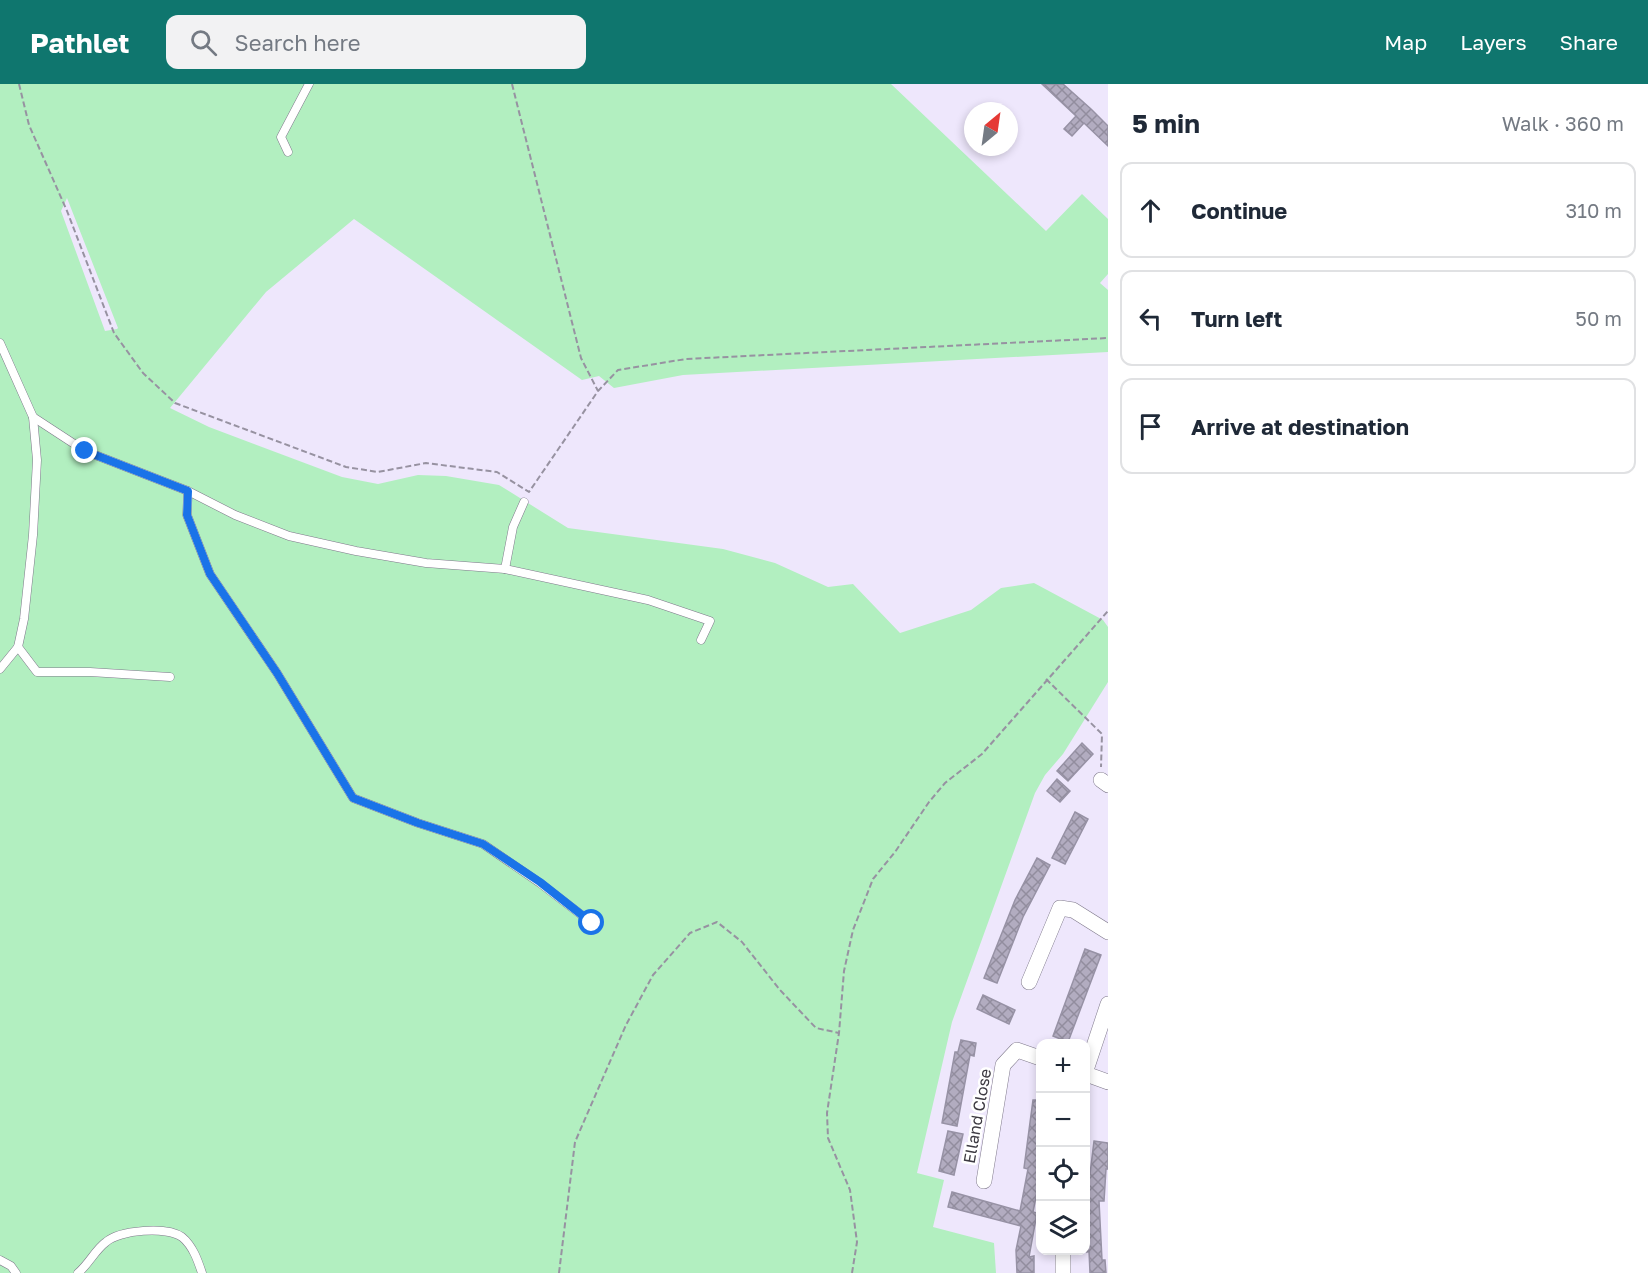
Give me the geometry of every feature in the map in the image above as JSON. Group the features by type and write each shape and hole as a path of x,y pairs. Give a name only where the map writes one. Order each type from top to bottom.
{"street":[{"path":"1029,982 1060,908 1072,910 1108,932"},
{"path":"1090,1060 1108,1004"},
{"name":"Elland Close","path":"984,1181 1003,1065 1017,1050 1036,1056"},
{"path":"1090,1074 1108,1082"},
{"path":"1063,1255 1063,1273"}],"lane":[{"path":"288,152 281,137 309,84"},
{"path":"0,343 33,417 36,460 33,534 24,619 18,647 0,669"},
{"path":"33,417 85,451 188,491 235,515 289,537 426,563 505,569 648,600 710,621 701,640"},
{"path":"188,491 187,515 210,574 277,673 353,798 418,823 483,844 540,882 592,923"},
{"path":"505,569 513,527 524,502"},
{"path":"18,647 37,672 90,672 170,677"},
{"path":"78,1273 88,1265 106,1241 129,1232 156,1230 181,1236 195,1254 202,1273"},
{"path":"0,1260 11,1266 16,1273"}],"path":[{"path":"19,84 29,125 67,211 114,333 143,373 175,403 346,467 378,472 426,463 497,472 529,492 598,391 618,370 686,359 1108,338"},
{"path":"512,84 581,358 598,391"},
{"path":"852,1273 857,1242 850,1190 828,1138 827,1113 839,1033 844,971 853,930 873,879 945,783 981,754 1108,611"},
{"path":"1046,679 1102,734 1104,783"},
{"path":"559,1273 575,1142 626,1025 653,975 690,933 717,922 741,942 780,990 816,1028 839,1033"}],"green space":[{"path":"0,84 891,84 964,153 964,156 967,156 1046,231 1082,194 1108,219 1108,274 1100,283 1108,290 1108,352 683,375 614,388 599,376 582,380 354,219 266,292 170,408 209,427 342,477 378,484 418,475 446,476 499,485 568,528 723,549 775,563 828,587 853,584 900,633 971,610 1001,588 1034,583 1103,620 1108,627 1108,682 1063,754 1045,775 1035,793 952,1022 917,1173 944,1180 933,1227 994,1243 996,1273 0,1273","holes":["67,198 117,329 105,331 61,211"]}],"building":[{"path":"1042,84 1063,84 1091,109 1108,126 1108,146 1084,123 1072,136 1064,129 1076,116"},
{"path":"1082,743 1093,754 1068,781 1057,771"},
{"path":"1057,779 1070,791 1060,802 1047,791"},
{"path":"1075,812 1088,819 1065,864 1052,858"},
{"path":"1037,858 1050,865 1023,917 997,983 984,978 1015,900"},
{"path":"1085,949 1101,955 1069,1039 1053,1036"},
{"path":"983,995 1015,1010 1009,1024 977,1009"},
{"path":"961,1040 976,1043 974,1056 970,1055 957,1126 942,1123 955,1052 958,1052"},
{"path":"1033,1100 1036,1100 1036,1197 1033,1212 1036,1213 1036,1218 1029,1257 1034,1256 1034,1273 1017,1273 1016,1250 1021,1226 948,1207 952,1192 1020,1211 1028,1169 1024,1168"},
{"path":"948,1131 963,1134 954,1175 939,1171"},
{"path":"1094,1141 1108,1143 1104,1201 1099,1201 1102,1260 1105,1260 1106,1273 1090,1273 1090,1174"}],"route":[{"path":"85,451 188,491 187,515 210,574 277,673 353,798 418,823 483,844 540,882 592,923"}]}
